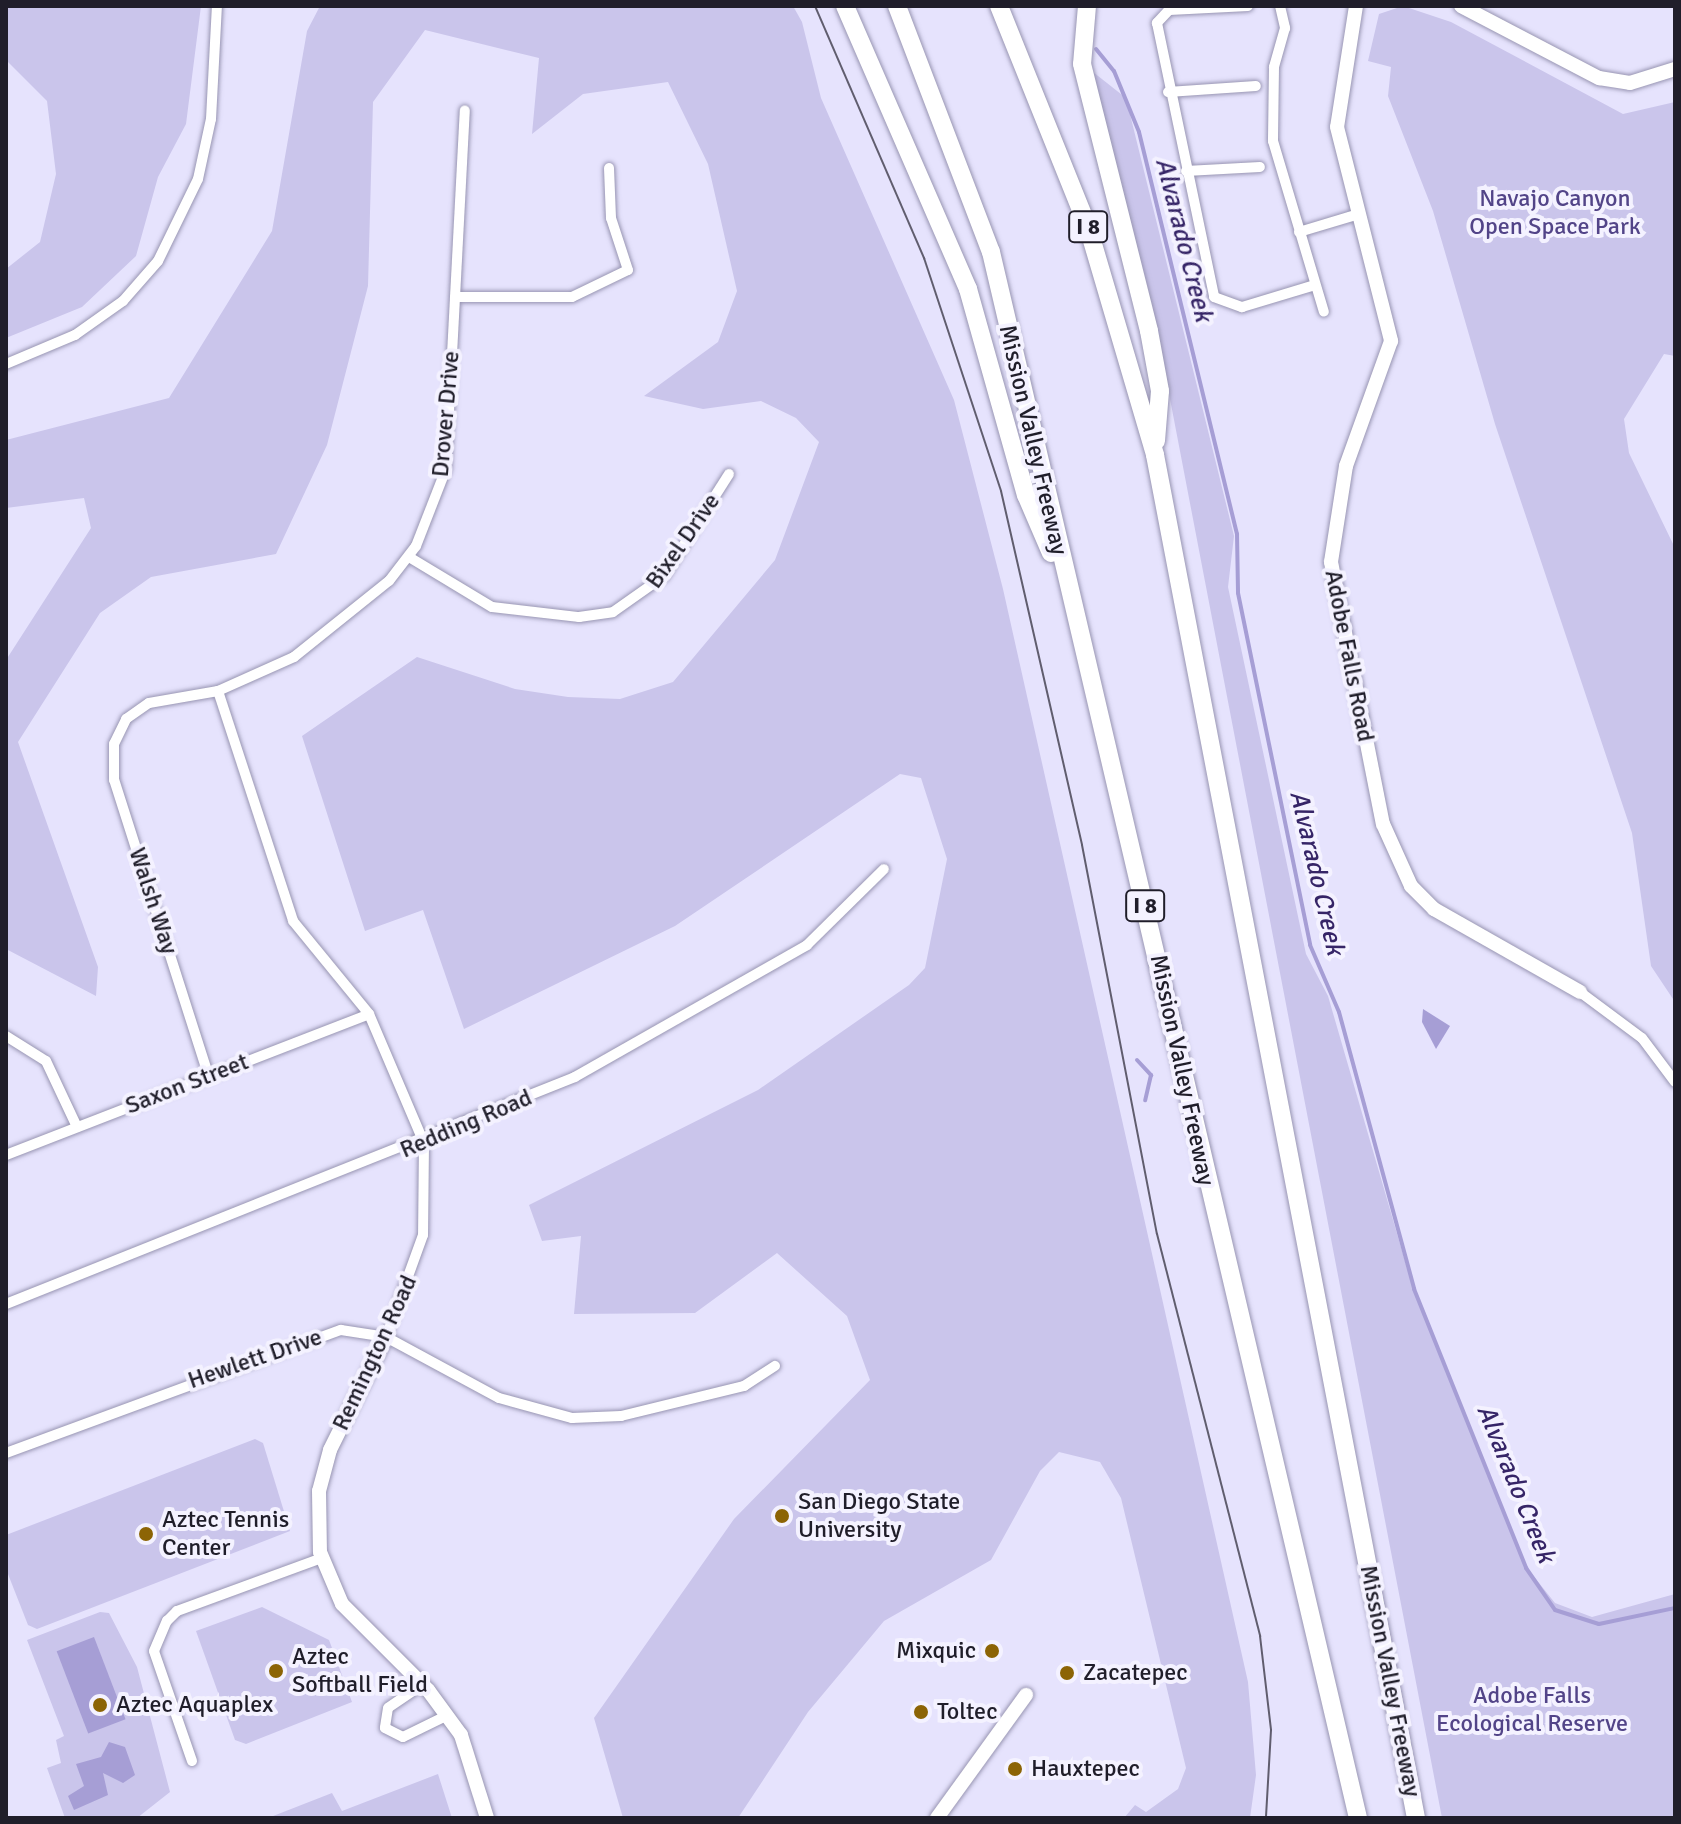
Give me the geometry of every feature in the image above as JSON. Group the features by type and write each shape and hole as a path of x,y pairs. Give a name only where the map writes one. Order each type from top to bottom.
{"highway":[{"path":"845,6 968,289 1026,495 1069,597"},
{"name":"Mission Valley Freeway","path":"897,6 991,252 1069,597 1358,1818"},
{"name":"Mission Valley Freeway","path":"999,6 1088,227 1155,455 1416,1818"},
{"path":"1087,6 1082,64 1160,391 1155,455"}],"street":[{"path":"6,364 75,335 123,301 158,261 198,179 211,119 217,6"},
{"path":"1248,6 1169,10 1157,23 1168,92 1214,297 1226,307 1315,285"},
{"path":"1280,6 1285,28 1274,67 1273,141 1324,312"},
{"name":"Adobe Falls Road","path":"1356,6 1337,113 1391,341 1346,466 1331,562 1383,824 1411,886 1434,909 1580,992 1642,1038 1675,1082"},
{"path":"1461,6 1599,78 1630,83 1675,69"},
{"path":"1168,92 1256,86"},
{"name":"Drover Drive","path":"120,727 149,703 218,691 294,657 409,557 446,469 465,111"},
{"path":"1186,171 1260,167"},
{"path":"455,297 572,297 628,270 611,218 609,168"},
{"path":"1299,232 1359,214"},
{"name":"Bixel Drive","path":"409,557 492,607 602,615 656,586 729,474"},
{"name":"Remington Road","path":"218,691 293,921 369,1014 424,1143 421,1246 386,1337 330,1450 319,1491 322,1558 357,1623 423,1684 448,1715 487,1818"},
{"name":"Walsh Way","path":"120,727 114,780 208,1074"},
{"name":"Redding Road","path":"6,1304 424,1143 575,1077 732,993 807,945 884,869"},
{"name":"Saxon Street","path":"6,1155 369,1014"},
{"path":"6,1036 46,1061 77,1127"},
{"name":"Hewlett Drive","path":"6,1453 302,1339 341,1330 386,1337 499,1398 572,1418 621,1416 744,1386 775,1366"},
{"path":"192,1761 154,1651 167,1621 177,1611 322,1558"},
{"path":"423,1684 388,1708 385,1728 403,1737 448,1715"},
{"path":"937,1818 1026,1695"}],"green space":[{"path":"6,6 201,6 186,124 158,177 136,256 82,307 6,338 6,269 40,242 56,174 47,101 6,60"},
{"path":"320,6 793,6 802,22 821,98 954,400 1003,589 1248,1682 1256,1775 1250,1818 1124,1818 1135,1805 1146,1812 1178,1789 1186,1768 1121,1498 1100,1462 1059,1452 1040,1471 991,1560 884,1621 808,1712 738,1818 623,1818 594,1718 734,1519 870,1380 847,1316 777,1253 695,1313 574,1314 581,1236 542,1241 529,1205 758,1090 909,985 925,968 947,859 921,778 900,774 675,926 464,1029 423,910 365,931 302,736 417,657 515,689 568,697 620,699 673,682 775,560 819,442 796,418 761,401 703,409 644,396 718,342 737,291 708,164 668,82 583,94 532,134 539,58 425,30 373,102 368,286 327,445 276,554 151,577 100,613 18,742 98,967 96,996 6,949 6,660 91,528 84,498 6,508 6,440 169,398 272,231 307,31"},
{"name":"Navajo Canyon Open Space Park","path":"1403,6 1451,22 1623,114 1675,102 1675,356 1664,354 1624,419 1629,453 1675,548 1675,1002 1651,966 1632,833 1495,424 1433,211 1388,96 1391,67 1368,61 1379,14"},
{"name":"Adobe Falls Ecological Reserve","path":"1093,72 1126,98 1234,536 1228,587 1306,954 1328,996 1407,1268 1527,1568 1555,1603 1592,1617 1675,1594 1675,1818 1442,1818 1152,305"},
{"name":"Aztec Tennis Center","path":"255,1439 263,1443 290,1531 37,1629 28,1625 6,1569 6,1535"},
{"name":"Aztec Softball Field","path":"262,1607 329,1640 352,1702 246,1744 235,1740 196,1631"},
{"name":"Aztec Aquaplex","path":"100,1612 109,1613 137,1667 170,1792 137,1818 65,1818 47,1768 61,1763 56,1740 64,1736 27,1640"},
{"path":"438,1774 452,1818 268,1818 332,1793 342,1811"}],"shaded area":[{"path":"1423,1009 1450,1026 1436,1049 1422,1022"},
{"path":"94,1637 126,1719 88,1733 57,1651"},
{"path":"109,1742 125,1747 135,1775 123,1783 103,1773 108,1795 74,1810 68,1796 84,1786 76,1764 101,1757"}],"waterway":[{"name":"Alvarado Creek","path":"1096,49 1114,71 1139,132 1237,534 1238,593 1310,945 1339,1012 1414,1289 1526,1568 1555,1610 1599,1624 1675,1608"},
{"path":"1137,1060 1151,1075 1145,1100"}],"tram line":[{"path":"815,6 924,258 1001,491 1082,845 1157,1234 1260,1636 1271,1730 1266,1818"}],"place":[{"name":"San Diego State University","path":"782,1516"},
{"name":"Aztec Tennis Center","path":"146,1534"},
{"name":"Mixquic","path":"992,1651"},
{"name":"Aztec Softball Field","path":"276,1671"},
{"name":"Zacatepec","path":"1067,1673"},
{"name":"Aztec Aquaplex","path":"100,1705"},
{"name":"Toltec","path":"921,1712"},
{"name":"Hauxtepec","path":"1015,1769"}]}
